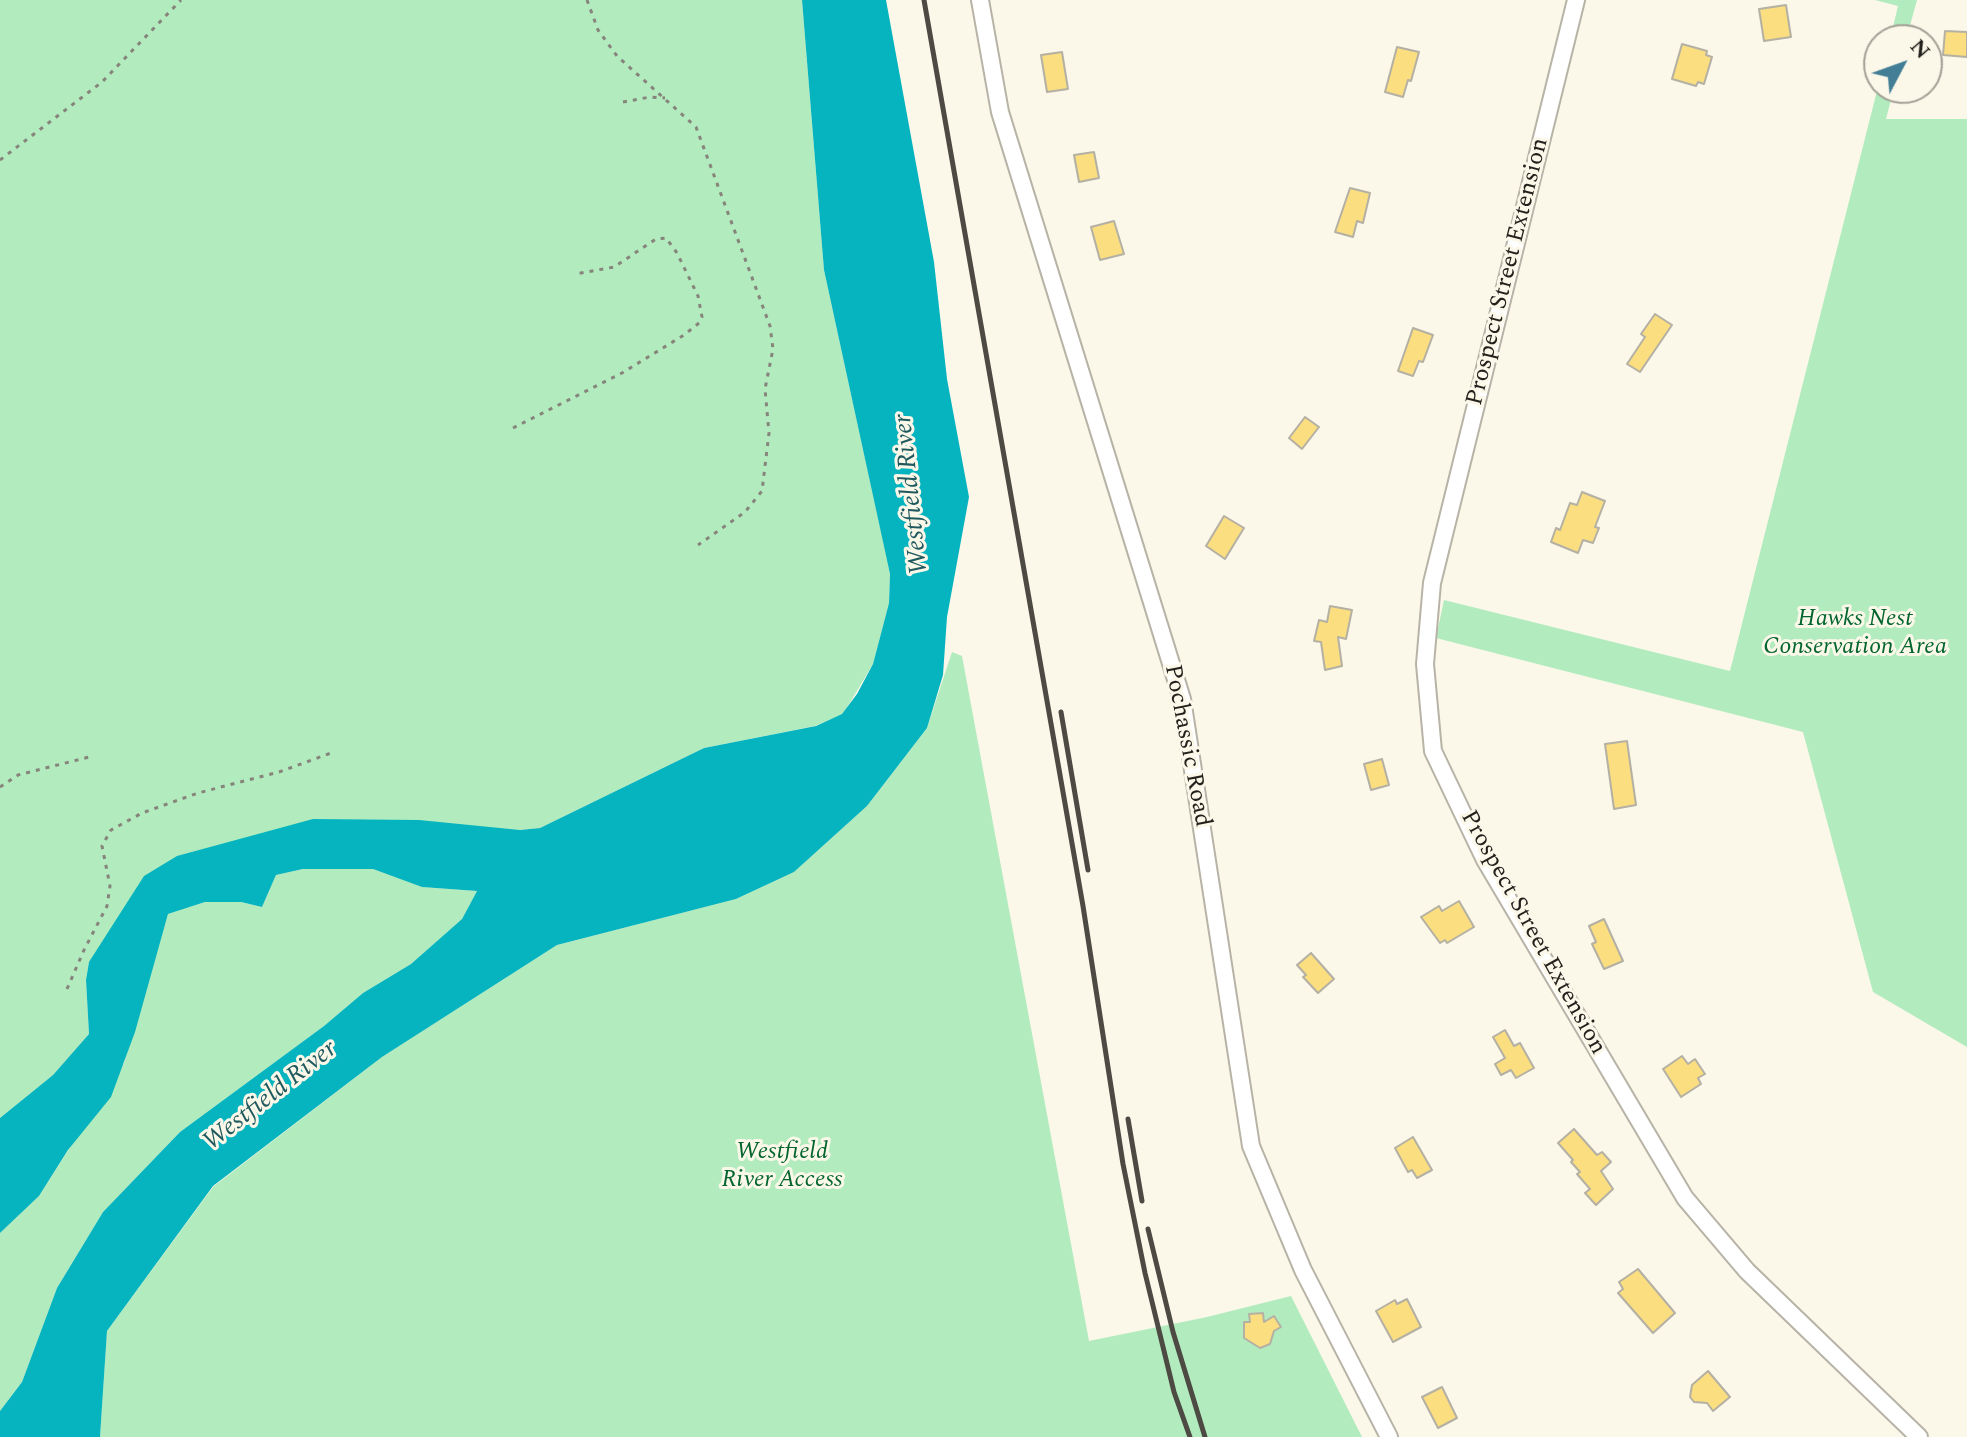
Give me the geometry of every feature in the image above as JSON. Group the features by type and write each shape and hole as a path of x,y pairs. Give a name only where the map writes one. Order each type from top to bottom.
{"street":[{"name":"Pochassic Road","path":"980,0 1000,112 1182,699 1251,1146 1303,1270 1389,1437"},
{"name":"Prospect Street Extension","path":"1576,0 1432,583 1425,664 1433,751 1485,860 1685,1198 1747,1271 1919,1437"}],"path":[{"path":"0,160 102,82 181,0"},
{"path":"587,0 598,30 608,45 633,72 689,117 702,138 770,326 772,359 765,389 769,433 762,491 745,512 698,545"},
{"path":"623,102 650,97 665,98"},
{"path":"513,428 622,373 684,335 702,317 698,296 666,238 656,239 614,267 575,274"},
{"path":"67,989 107,906 110,886 102,846 111,830 142,813 198,793 279,772 331,753"},
{"path":"0,787 18,775 89,757"}],"green space":[{"path":"0,0 802,0 824,270 890,573 889,603 873,664 843,714 815,726 704,748 540,828 520,830 313,819 89,962 86,980 89,1034 53,1075 0,1118"},
{"path":"1875,0 1917,0 1910,24 1894,24 1898,6"},
{"name":"Hawks Nest Conservation Area","path":"1874,104 1890,104 1886,119 1967,119 1967,1047 1873,992 1803,732 1436,638 1444,600 1730,671"},
{"name":"Westfield River Access","path":"952,652 962,656 1089,1341 1291,1296 1362,1437 100,1437 107,1331 213,1187 382,1057 557,945 736,899 794,872 867,806 927,728"},
{"path":"303,869 373,869 423,887 477,891 462,919 411,964 363,993 324,1026 180,1132 103,1212 57,1288 22,1382 0,1411 0,1233 39,1196 124,1063 168,914 205,902 241,902 262,907 276,875"}],"water":[{"name":"Westfield River","path":"802,0 886,0 934,262 947,379 969,497 947,617 943,675 927,728 867,806 794,872 736,899 557,945 382,1057 213,1186 107,1331 100,1437 0,1437 0,1411 22,1382 57,1288 103,1212 180,1132 324,1026 363,993 411,964 462,919 477,891 422,887 373,869 303,869 276,875 262,907 241,902 205,902 168,914 135,1032 111,1097 68,1150 39,1196 0,1233 0,1118 53,1075 89,1034 86,980 89,962 144,876 177,856 313,819 419,820 520,830 540,828 704,748 816,726 842,714 857,694 873,664 889,603 890,574 824,270"}],"building":[{"path":"1786,5 1791,37 1764,41 1759,9"},
{"path":"1945,31 1967,32 1967,57 1943,55"},
{"path":"1682,44 1707,51 1706,55 1712,57 1704,84 1698,82 1696,86 1672,79"},
{"path":"1397,47 1419,52 1403,97 1385,92"},
{"path":"1062,52 1068,89 1047,92 1041,55"},
{"path":"1094,152 1099,178 1079,182 1074,155"},
{"path":"1350,188 1370,193 1363,223 1357,221 1353,237 1335,232"},
{"path":"1114,221 1124,254 1100,260 1091,227"},
{"path":"1655,314 1672,325 1640,372 1627,364 1645,337 1641,334"},
{"path":"1413,328 1433,335 1423,362 1419,361 1413,376 1398,371"},
{"path":"1305,417 1319,427 1302,449 1289,438"},
{"path":"1582,492 1605,501 1595,527 1599,528 1593,543 1583,540 1578,553 1551,542 1556,528 1560,530 1570,503 1577,505"},
{"path":"1224,516 1244,528 1225,559 1206,546"},
{"path":"1330,606 1352,610 1346,639 1338,637 1342,666 1325,670 1321,642 1314,641 1319,620 1327,622"},
{"path":"1627,741 1636,805 1614,809 1605,744"},
{"path":"1382,759 1389,785 1371,790 1364,764"},
{"path":"1459,901 1474,927 1447,943 1445,940 1440,943 1421,917 1439,906 1442,911"},
{"path":"1604,919 1623,961 1604,969 1592,944 1596,942 1589,926"},
{"path":"1311,953 1334,979 1318,993 1297,965"},
{"path":"1505,1030 1514,1046 1520,1043 1534,1068 1516,1078 1511,1070 1501,1075 1495,1064 1505,1058 1493,1037"},
{"path":"1682,1056 1688,1064 1695,1059 1705,1074 1698,1078 1701,1084 1681,1097 1663,1069"},
{"path":"1574,1129 1597,1155 1602,1152 1611,1162 1601,1171 1613,1189 1596,1205 1585,1193 1590,1189 1577,1174 1580,1172 1571,1162 1573,1160 1558,1143"},
{"path":"1413,1137 1432,1170 1417,1178 1412,1170 1408,1172 1395,1148"},
{"path":"1638,1269 1675,1313 1653,1333 1618,1293 1623,1289 1619,1282"},
{"path":"1407,1299 1421,1327 1393,1342 1376,1311 1395,1300 1397,1304"},
{"path":"1263,1313 1264,1322 1274,1316 1281,1327 1274,1331 1270,1344 1260,1348 1244,1338 1244,1322 1250,1322 1249,1314"},
{"path":"1708,1371 1730,1397 1713,1411 1707,1403 1694,1402 1690,1397 1692,1385"},
{"path":"1442,1387 1457,1418 1438,1428 1422,1397"}],"railway":[{"path":"924,0 1083,906 1123,1164 1174,1392 1190,1437"},
{"path":"1061,712 1088,870"},
{"path":"1128,1119 1142,1201"},
{"path":"1148,1229 1173,1332 1205,1437"}]}
